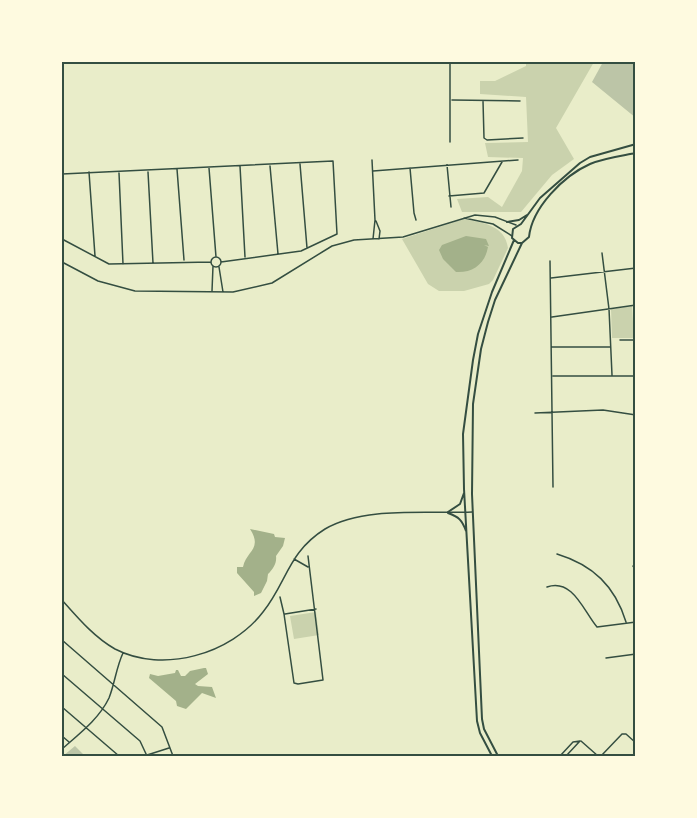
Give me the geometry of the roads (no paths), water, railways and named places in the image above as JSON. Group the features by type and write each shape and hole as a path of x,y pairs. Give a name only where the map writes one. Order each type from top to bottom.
{"street":[{"path":"450,62 450,142"},
{"path":"450,100 520,101"},
{"path":"483,101 484,138 487,140 523,138"},
{"path":"62,262 98,281 135,291 245,290 272,283 342,241 403,237 475,215 495,217 516,225 521,224 540,198 580,163 590,157 636,144"},
{"path":"498,756 484,729 482,719 473,512 471,426 481,349 495,300 522,243 529,237 529,230 544,201 582,168 598,161 636,153"},
{"path":"372,160 375,220 373,240"},
{"path":"372,171 518,160"},
{"path":"62,174 333,161 337,234 308,249 221,262"},
{"path":"449,196 484,193 502,161"},
{"path":"300,164 308,249"},
{"path":"270,165 278,254"},
{"path":"447,165 450,207"},
{"path":"240,166 245,258"},
{"path":"209,167 216,257 221,262"},
{"path":"410,167 416,220"},
{"path":"177,169 184,261"},
{"path":"119,171 123,265"},
{"path":"148,171 153,264"},
{"path":"89,172 95,257"},
{"path":"507,222 519,220 531,210"},
{"path":"62,217 62,240 109,264 211,262 216,257"},
{"path":"464,217 493,224 512,236 514,240 522,243"},
{"path":"375,220 380,231 379,240"},
{"path":"521,224 529,230"},
{"path":"512,236 516,225"},
{"path":"492,756 480,733 477,721 463,434 474,351 492,292 514,240"},
{"path":"602,254 609,309 612,375"},
{"path":"550,261 554,487"},
{"path":"211,262 213,266 212,292"},
{"path":"221,262 219,266 223,292"},
{"path":"213,266 219,266"},
{"path":"550,279 636,268"},
{"path":"551,317 636,305"},
{"path":"620,340 636,340"},
{"path":"552,347 611,346"},
{"path":"552,376 636,376"},
{"path":"534,413 603,410 636,415"},
{"path":"448,513 460,504 464,489"},
{"path":"62,600 95,635 124,653 167,660 190,657 221,646 239,636 259,618 294,558 316,536 347,519 370,515 473,512"},
{"path":"448,513 463,522 467,534"},
{"path":"557,554 582,563 602,578 614,594 626,623"},
{"path":"280,597 294,683 297,685 322,681 324,678 308,556"},
{"path":"294,558 308,567"},
{"path":"633,566 636,570"},
{"path":"547,587 557,585 573,594 585,606 597,627 636,622"},
{"path":"284,614 316,609"},
{"path":"62,641 162,727 173,756"},
{"path":"62,749 86,728 109,698 117,666 124,653"},
{"path":"606,658 636,654"},
{"path":"62,674 140,741 146,756 170,747"},
{"path":"62,707 119,756"},
{"path":"560,756 573,742 580,741 599,756 622,734 636,743"},
{"path":"62,736 69,742"},
{"path":"566,756 580,741"}]}
